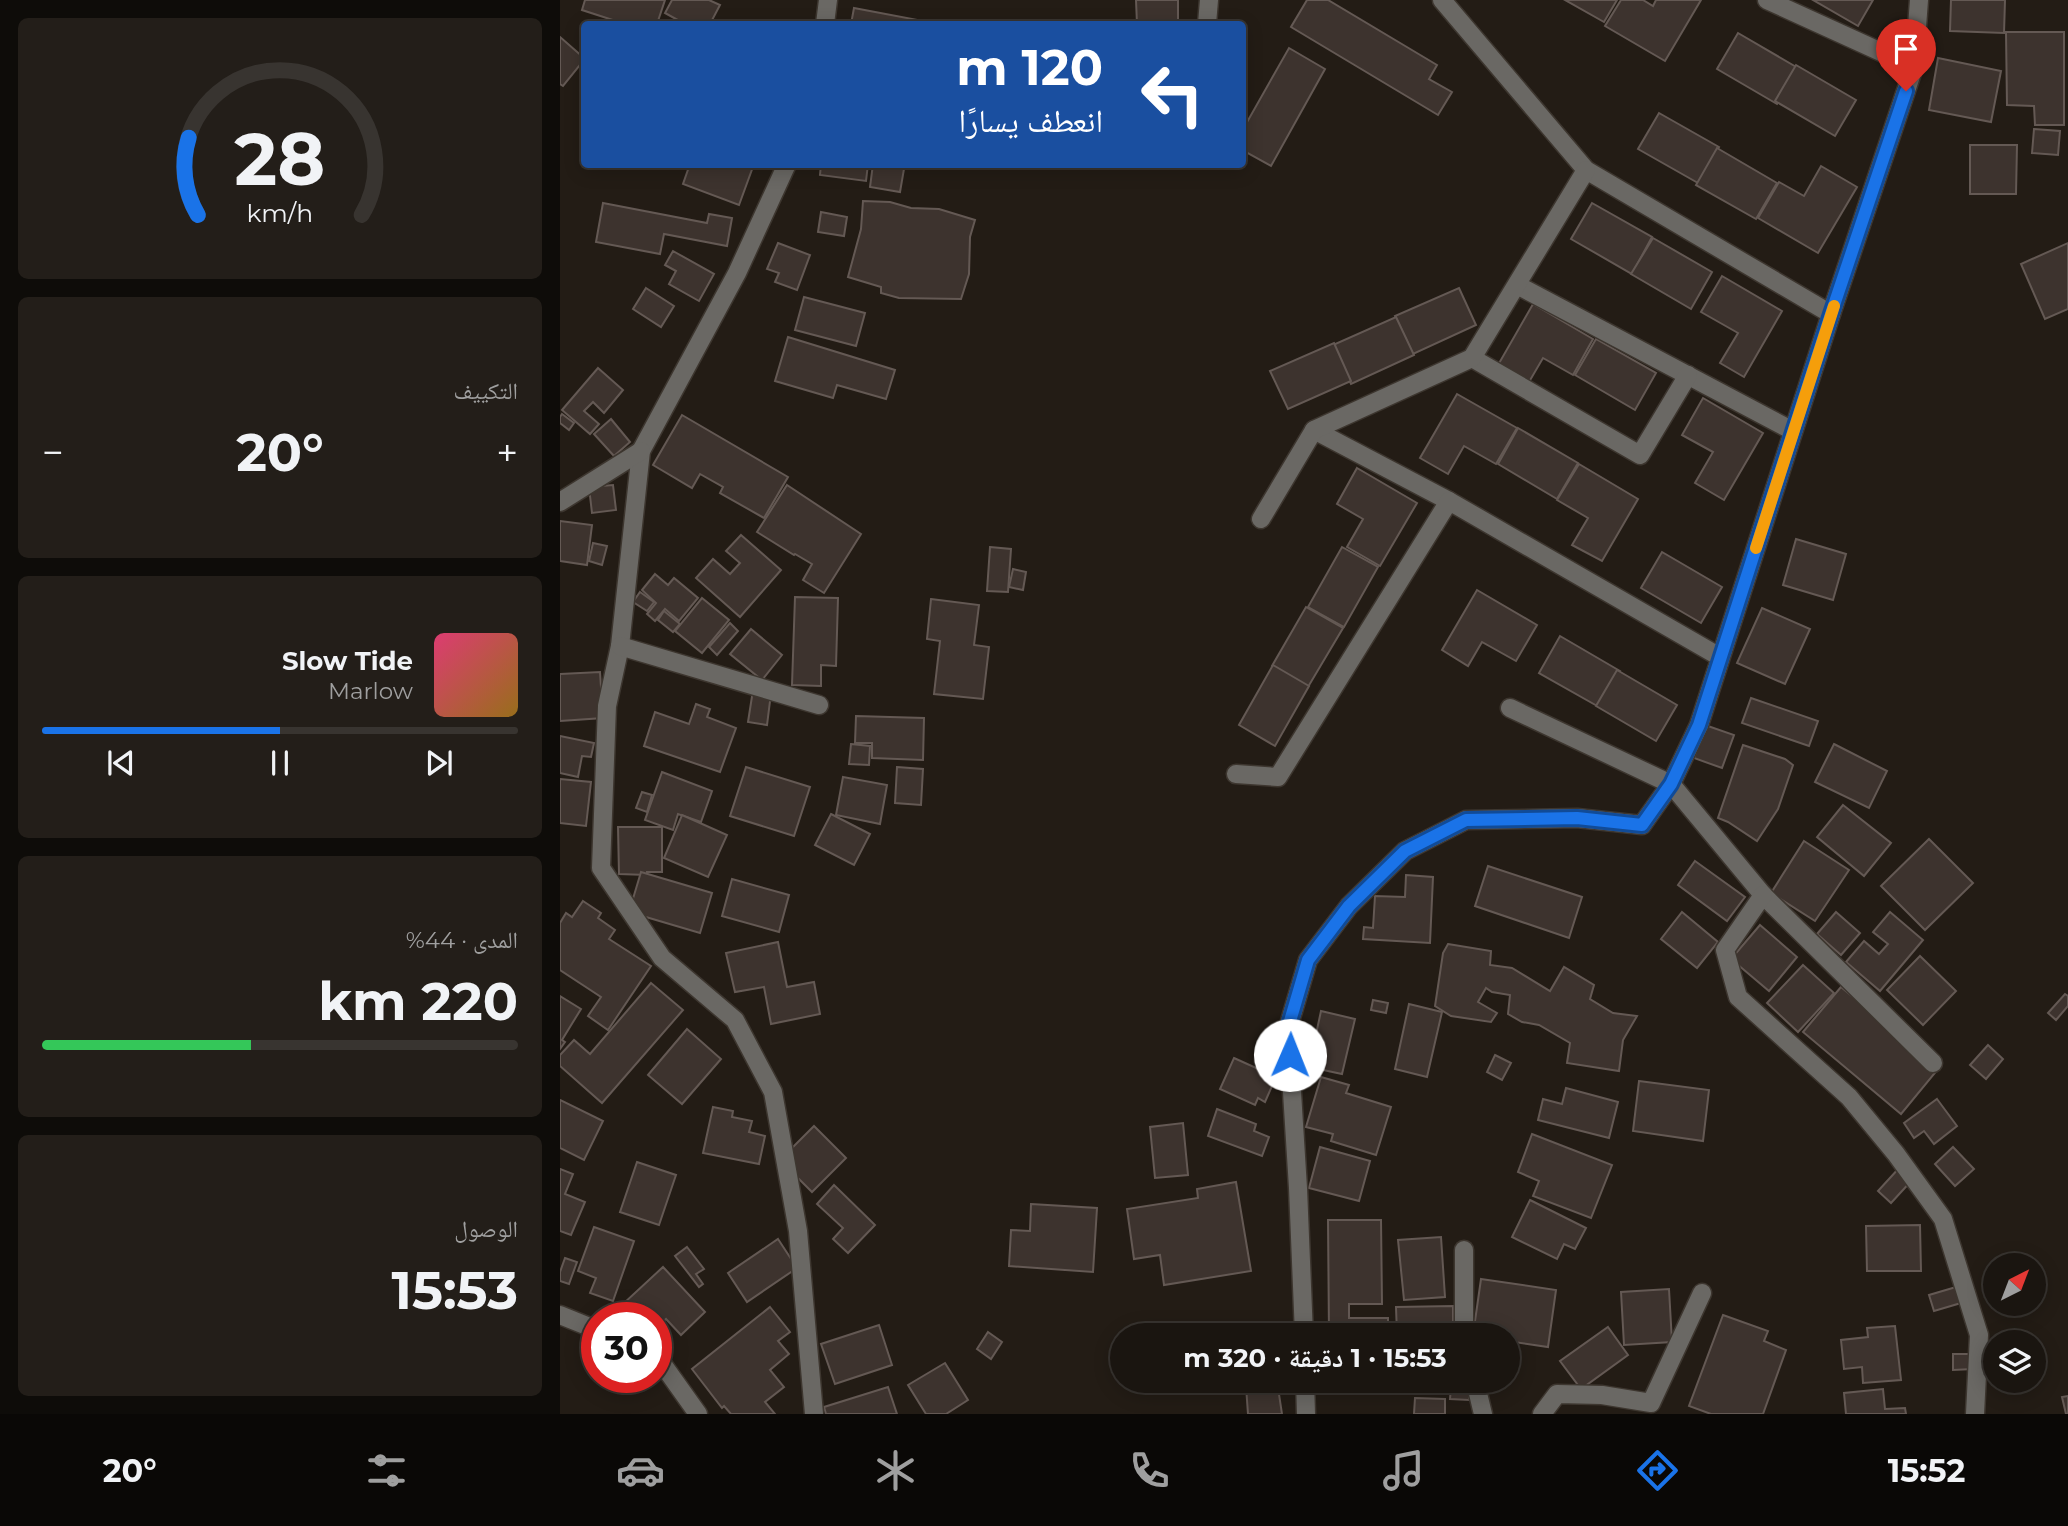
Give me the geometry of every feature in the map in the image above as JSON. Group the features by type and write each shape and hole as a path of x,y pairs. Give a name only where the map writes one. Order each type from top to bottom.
{"street":[{"path":"825,21 828,0"},
{"path":"1207,21 1209,0"},
{"path":"1442,0 1586,170 1831,314"},
{"path":"1767,0 1914,66"},
{"path":"1304,1323 1288,1028 1308,960 1349,906 1405,851 1466,820 1577,818 1642,825 1671,784 1699,725 1914,66 1919,0"},
{"path":"785,168 737,273 641,451 620,646 607,706 601,868 662,958 734,1020 774,1092 798,1231 814,1414"},
{"path":"1261,519 1314,430 1472,358 1586,170"},
{"path":"1517,285 1794,431"},
{"path":"1472,358 1640,455 1688,375"},
{"path":"1314,430 1449,500 1720,657"},
{"path":"560,502 641,451"},
{"path":"1236,774 1278,777 1449,500"},
{"path":"620,646 819,705"},
{"path":"1510,708 1671,784 1763,895 1933,1063"},
{"path":"1763,895 1725,950 1738,997 1849,1097 1896,1154 1943,1219 1979,1335 1975,1414"},
{"path":"1464,1250 1464,1323"},
{"path":"1542,1414 1557,1394 1602,1395 1657,1408 1702,1293"},
{"path":"560,1315 581,1324"},
{"path":"672,1377 698,1414"},
{"path":"1305,1393 1306,1414"},
{"path":"1478,1393 1483,1414"}],"building":[{"path":"585,0 665,0 658,21 616,21 582,10"},
{"path":"672,0 709,0 720,5 712,21 680,21 665,13"},
{"path":"1136,0 1178,0 1178,21 1137,21"},
{"path":"1307,0 1328,0 1437,65 1429,79 1452,92 1438,115 1291,27"},
{"path":"1565,0 1617,0 1604,22"},
{"path":"1621,0 1643,0 1653,6 1656,0 1701,0 1665,61 1605,26"},
{"path":"1813,0 1873,0 1858,26"},
{"path":"1951,0 2005,0 2004,33 1950,31"},
{"path":"854,8 923,21 852,21"},
{"path":"2006,32 2064,32 2064,125 2035,125 2034,106 2007,105"},
{"path":"1738,33 1798,68 1777,104 1717,69"},
{"path":"560,37 581,55 581,64 563,86 560,84"},
{"path":"1289,48 1325,69 1271,166 1246,152 1246,124"},
{"path":"1938,58 2001,71 1991,122 1929,110"},
{"path":"1796,65 1856,100 1835,136 1775,101"},
{"path":"1659,113 1719,147 1698,183 1638,149"},
{"path":"2034,129 2060,131 2058,155 2032,153"},
{"path":"1970,145 2017,145 2016,194 1970,194"},
{"path":"1717,148 1777,183 1756,219 1696,185"},
{"path":"1821,166 1857,187 1818,253 1758,218 1779,182 1804,196"},
{"path":"689,168 753,168 739,205 683,184"},
{"path":"821,168 868,168 866,181 820,175"},
{"path":"872,168 904,169 900,192 870,187"},
{"path":"863,201 939,209 975,220 970,237 969,274 961,299 899,298 881,293 881,287 848,277 861,229"},
{"path":"603,203 707,223 709,214 732,218 727,246 664,234 660,254 596,242"},
{"path":"1592,203 1652,237 1632,274 1571,239"},
{"path":"821,212 847,217 844,236 818,232"},
{"path":"1653,238 1712,272 1691,309 1631,274"},
{"path":"778,243 810,255 797,290 775,282 779,273 767,269"},
{"path":"2068,243 2068,309 2045,319 2021,264"},
{"path":"673,251 714,274 699,301 669,284 676,271 665,265"},
{"path":"1722,276 1782,311 1744,377 1720,363 1738,333 1701,312"},
{"path":"646,288 674,306 661,327 633,309"},
{"path":"1459,288 1476,325 1413,354 1395,316"},
{"path":"804,297 865,313 856,346 795,330"},
{"path":"1533,304 1593,339 1573,375 1543,358 1529,382 1498,365"},
{"path":"1396,317 1414,355 1351,384 1333,345"},
{"path":"788,337 895,370 886,399 837,385 833,398 775,381"},
{"path":"1596,339 1656,373 1635,410 1575,375"},
{"path":"1334,343 1351,381 1288,409 1270,371"},
{"path":"598,368 623,390 604,413 593,402 584,411 599,424 590,434 562,410"},
{"path":"1457,394 1517,428 1496,464 1464,446 1448,474 1420,458"},
{"path":"1703,398 1763,433 1724,500 1695,483 1713,452 1682,435"},
{"path":"562,414 574,423 569,430 560,423"},
{"path":"682,415 788,477 764,518 720,493 723,487 700,474 692,488 653,465"},
{"path":"611,419 630,442 614,456 594,434"},
{"path":"1518,428 1578,463 1557,499 1498,464"},
{"path":"1579,464 1638,499 1602,561 1572,545 1588,518 1557,500"},
{"path":"1357,468 1417,503 1380,566 1347,547 1363,519 1337,504"},
{"path":"613,485 616,510 592,513 589,487"},
{"path":"787,485 861,534 824,593 803,580 812,564 757,532"},
{"path":"560,521 592,525 587,565 560,561"},
{"path":"741,535 781,570 740,617 696,578 713,559 730,574 740,563 726,551"},
{"path":"1796,539 1846,554 1833,600 1783,585"},
{"path":"593,543 607,546 602,565 589,561"},
{"path":"990,547 1011,549 1008,592 987,591"},
{"path":"1342,547 1378,567 1344,627 1308,607"},
{"path":"1662,552 1722,587 1701,623 1641,588"},
{"path":"1013,569 1026,572 1023,590 1009,587"},
{"path":"655,574 668,585 674,578 698,598 679,621 665,609 655,621 647,614 656,603 642,590"},
{"path":"1477,590 1537,625 1516,661 1482,642 1468,666 1442,650"},
{"path":"640,592 654,602 647,611 633,602"},
{"path":"795,597 838,598 836,666 821,665 821,686 792,685"},
{"path":"702,598 729,620 702,653 675,631"},
{"path":"931,599 979,605 974,645 989,647 983,699 934,694 940,641 927,639"},
{"path":"1306,607 1343,628 1308,687 1272,666"},
{"path":"1762,608 1810,629 1785,684 1737,663"},
{"path":"664,611 680,624 673,632 658,620"},
{"path":"730,623 738,631 717,655 709,647"},
{"path":"751,629 782,655 762,680 730,654"},
{"path":"1560,636 1620,671 1599,707 1539,673"},
{"path":"1273,665 1309,686 1275,746 1239,725"},
{"path":"1617,670 1677,705 1656,741 1596,706"},
{"path":"600,672 603,718 560,721 560,674"},
{"path":"753,690 771,693 767,725 748,722"},
{"path":"1751,698 1818,721 1809,746 1742,723"},
{"path":"696,704 710,709 707,717 736,728 720,772 644,746 655,712 689,724"},
{"path":"856,716 924,718 923,760 872,758 872,743 855,743"},
{"path":"1705,725 1734,735 1722,768 1694,758"},
{"path":"560,736 594,743 591,757 582,756 578,777 560,773"},
{"path":"851,744 870,746 869,765 849,764"},
{"path":"1834,744 1887,771 1869,808 1815,782"},
{"path":"1743,745 1785,759 1793,765 1778,809 1757,841 1718,818"},
{"path":"746,767 810,787 794,836 730,816"},
{"path":"897,767 923,769 921,805 895,803"},
{"path":"662,772 712,791 701,822 678,814 673,830 645,820"},
{"path":"843,777 887,785 880,824 836,815"},
{"path":"560,779 591,782 586,826 560,823"},
{"path":"642,792 652,795 647,812 636,808"},
{"path":"1843,805 1891,843 1864,876 1817,837"},
{"path":"831,814 870,834 854,865 815,845"},
{"path":"682,815 727,835 708,877 664,858"},
{"path":"618,827 662,827 662,872 647,872 647,875 619,874"},
{"path":"1929,839 1973,883 1925,930 1881,886"},
{"path":"1804,841 1849,870 1815,921 1771,893"},
{"path":"1695,861 1745,897 1727,921 1678,885"},
{"path":"1488,866 1582,897 1569,938 1475,906"},
{"path":"641,872 712,893 700,933 629,912"},
{"path":"1406,875 1433,877 1430,943 1363,939 1364,927 1373,928 1375,896 1405,897"},
{"path":"732,879 789,895 779,932 722,916"},
{"path":"583,901 601,913 598,918 615,930 609,939 651,966 608,1030 588,1016 601,997 560,970 560,923 566,913 572,917"},
{"path":"1682,912 1718,942 1697,968 1661,939"},
{"path":"1836,912 1860,933 1841,955 1817,934"},
{"path":"1890,912 1923,940 1880,991 1846,962 1864,941 1879,954 1888,944 1873,932"},
{"path":"1760,925 1797,957 1769,991 1731,959"},
{"path":"778,942 787,987 814,982 820,1014 771,1024 764,987 735,992 726,953"},
{"path":"1448,944 1491,951 1490,965 1512,968 1550,991 1564,967 1594,985 1590,999 1613,1013 1637,1016 1623,1040 1619,1071 1567,1063 1570,1043 1539,1025 1522,1022 1508,1014 1510,995 1492,992 1486,988 1478,1002 1497,1013 1491,1022 1451,1016 1435,1006 1443,953"},
{"path":"1920,956 1956,991 1923,1025 1887,990"},
{"path":"1803,965 1834,993 1798,1032 1767,1003"},
{"path":"651,983 683,1010 602,1103 560,1066 560,1055 574,1040 590,1054"},
{"path":"1841,987 1939,1068 1901,1114 1803,1032"},
{"path":"2065,994 2068,996 2068,1006 2056,1020 2048,1013"},
{"path":"560,996 581,1009 562,1040 565,1042 560,1049"},
{"path":"1373,1000 1388,1003 1386,1013 1371,1010"},
{"path":"1409,1004 1442,1012 1427,1077 1395,1069"},
{"path":"1321,1011 1355,1019 1342,1074 1309,1067"},
{"path":"687,1029 721,1059 682,1104 648,1075"},
{"path":"1988,1045 2003,1059 1986,1079 1970,1065"},
{"path":"1495,1055 1511,1063 1502,1080 1487,1072"},
{"path":"1234,1058 1276,1077 1265,1102 1258,1098 1255,1105 1220,1089"},
{"path":"1321,1077 1349,1085 1346,1093 1391,1107 1376,1155 1331,1141 1333,1134 1306,1127"},
{"path":"1639,1081 1709,1090 1703,1141 1633,1131"},
{"path":"1566,1088 1618,1102 1609,1138 1538,1120 1543,1099 1562,1104"},
{"path":"1937,1099 1957,1126 1934,1144 1924,1131 1914,1138 1904,1123"},
{"path":"560,1100 603,1121 584,1160 560,1148"},
{"path":"713,1107 733,1111 732,1117 752,1121 749,1132 765,1136 759,1164 703,1153"},
{"path":"1217,1109 1256,1124 1254,1131 1269,1137 1262,1156 1208,1136"},
{"path":"1183,1123 1188,1175 1155,1178 1150,1127"},
{"path":"814,1126 846,1158 812,1192 780,1160"},
{"path":"1532,1134 1612,1165 1591,1218 1533,1196 1539,1181 1518,1172"},
{"path":"1320,1147 1370,1161 1359,1201 1309,1188"},
{"path":"1953,1147 1974,1169 1955,1186 1935,1164"},
{"path":"637,1162 676,1175 659,1225 620,1212"},
{"path":"1900,1167 1913,1179 1891,1203 1878,1191"},
{"path":"560,1169 573,1174 565,1194 585,1202 571,1235 560,1231"},
{"path":"1236,1182 1251,1271 1164,1285 1160,1255 1134,1259 1127,1209 1198,1198 1197,1189"},
{"path":"834,1185 875,1225 848,1253 833,1239 843,1228 817,1204"},
{"path":"1530,1200 1586,1228 1575,1249 1564,1244 1557,1259 1512,1237"},
{"path":"1031,1204 1097,1208 1093,1272 1009,1266 1011,1230 1030,1231"},
{"path":"1328,1220 1381,1220 1382,1304 1349,1304 1349,1318 1388,1318 1388,1323 1329,1323"},
{"path":"1920,1225 1921,1271 1867,1271 1866,1226"},
{"path":"594,1227 634,1241 613,1301 590,1293 596,1278 578,1271"},
{"path":"1441,1237 1445,1297 1404,1300 1398,1240"},
{"path":"778,1239 797,1268 747,1302 728,1273"},
{"path":"687,1247 704,1269 696,1274 703,1284 699,1287 675,1256"},
{"path":"565,1258 577,1262 569,1284 560,1281"},
{"path":"663,1267 705,1312 681,1335 672,1325 672,1302 625,1302"},
{"path":"1481,1279 1556,1290 1548,1347 1520,1343 1520,1323 1475,1323"},
{"path":"1956,1287 1961,1303 1934,1311 1929,1295"},
{"path":"1669,1289 1672,1342 1624,1345 1621,1292"},
{"path":"1453,1306 1453,1323 1397,1323 1396,1307"},
{"path":"770,1307 790,1332 778,1341 789,1354 770,1370 784,1387 765,1402 775,1414 731,1414 724,1406 722,1408 692,1369"},
{"path":"1723,1315 1768,1331 1764,1341 1786,1350 1763,1414 1711,1414 1689,1406"},
{"path":"879,1325 892,1365 835,1384 821,1344"},
{"path":"1895,1326 1901,1380 1863,1383 1862,1367 1844,1369 1841,1340 1868,1337 1867,1328"},
{"path":"1608,1327 1628,1355 1581,1389 1560,1361"},
{"path":"988,1332 1002,1342 991,1359 977,1349"},
{"path":"1953,1354 1972,1354 1973,1369 1953,1370"},
{"path":"945,1363 968,1400 946,1414 926,1414 908,1385"},
{"path":"888,1387 897,1414 826,1414 824,1407"},
{"path":"1883,1389 1885,1409 1905,1408 1906,1414 1846,1414 1844,1393"},
{"path":"1246,1393 1279,1393 1282,1414 1248,1414"},
{"path":"1450,1393 1469,1393 1469,1400 1450,1399"},
{"path":"2068,1396 2068,1414 2066,1414 2062,1397"},
{"path":"1415,1398 1445,1399 1445,1414 1414,1414"}],"slow traffic":[{"path":"1756,548 1834,306"}],"route":[{"path":"1290,1055 1288,1028 1308,960 1349,906 1405,851 1466,820 1577,818 1642,825 1671,784 1699,725 1906,91"}]}
